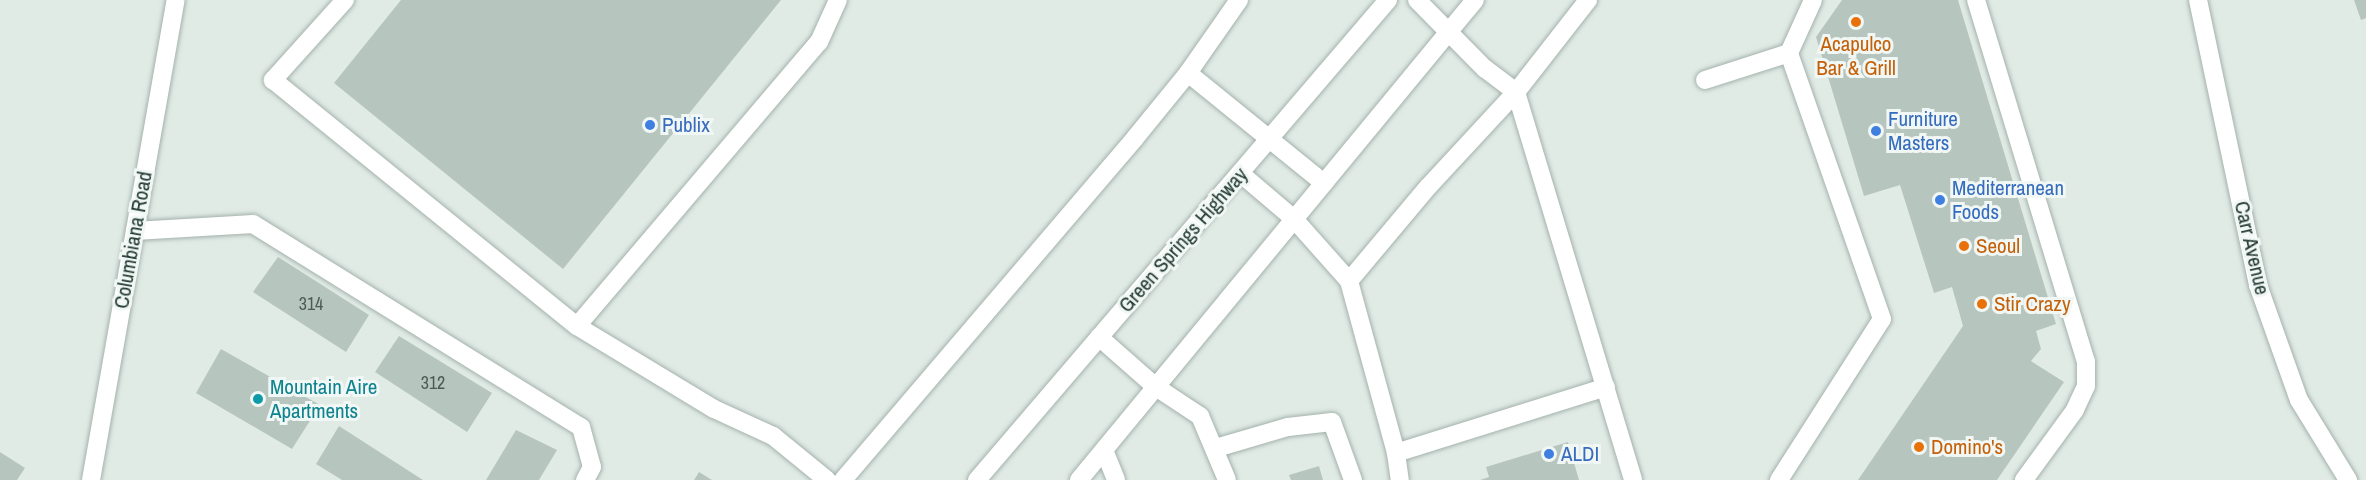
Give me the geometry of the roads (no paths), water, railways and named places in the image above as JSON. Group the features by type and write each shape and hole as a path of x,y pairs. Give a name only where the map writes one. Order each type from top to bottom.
{"street":[{"name":"Columbiana Road","path":"91,480 176,0"},
{"path":"345,0 273,80 577,326 714,409 773,436 827,480"},
{"path":"577,326 819,42 838,0"},
{"path":"843,480 1188,73 1239,0"},
{"name":"Green Springs Highway","path":"977,480 1389,0"},
{"path":"1417,0 1450,30 1485,69 1515,92 1633,480"},
{"path":"1079,480 1475,0"},
{"path":"1349,281 1428,187 1515,92 1588,0"},
{"path":"1779,480 1882,319 1789,53 1814,0"},
{"path":"1976,0 2086,361 2086,386 2075,410 2024,480"},
{"name":"Carr Avenue","path":"2198,0 2258,285 2299,400 2348,480"},
{"path":"1705,80 1789,53"},
{"path":"1188,73 1324,183"},
{"path":"1240,173 1294,219 1349,281 1396,453 1400,480"},
{"path":"135,231 253,224 581,427 592,467 585,480"},
{"path":"1099,337 1156,387 1200,416 1216,448 1227,480"},
{"path":"1396,453 1606,387"},
{"path":"1216,448 1288,427 1332,422 1353,480"},
{"path":"1104,450 1116,480"}],"place":[{"name":"Acapulco Bar & Grill","path":"1856,22"},
{"name":"Publix","path":"650,125"},
{"name":"Furniture Masters","path":"1876,131"},
{"name":"Mediterranean Foods","path":"1940,200"},
{"name":"Seoul","path":"1964,246"},
{"name":"Stir Crazy","path":"1982,304"},
{"name":"Mountain Aire Apartments","path":"258,399"},
{"name":"Domino's","path":"1919,447"},
{"name":"ALDI","path":"1549,454"}]}
